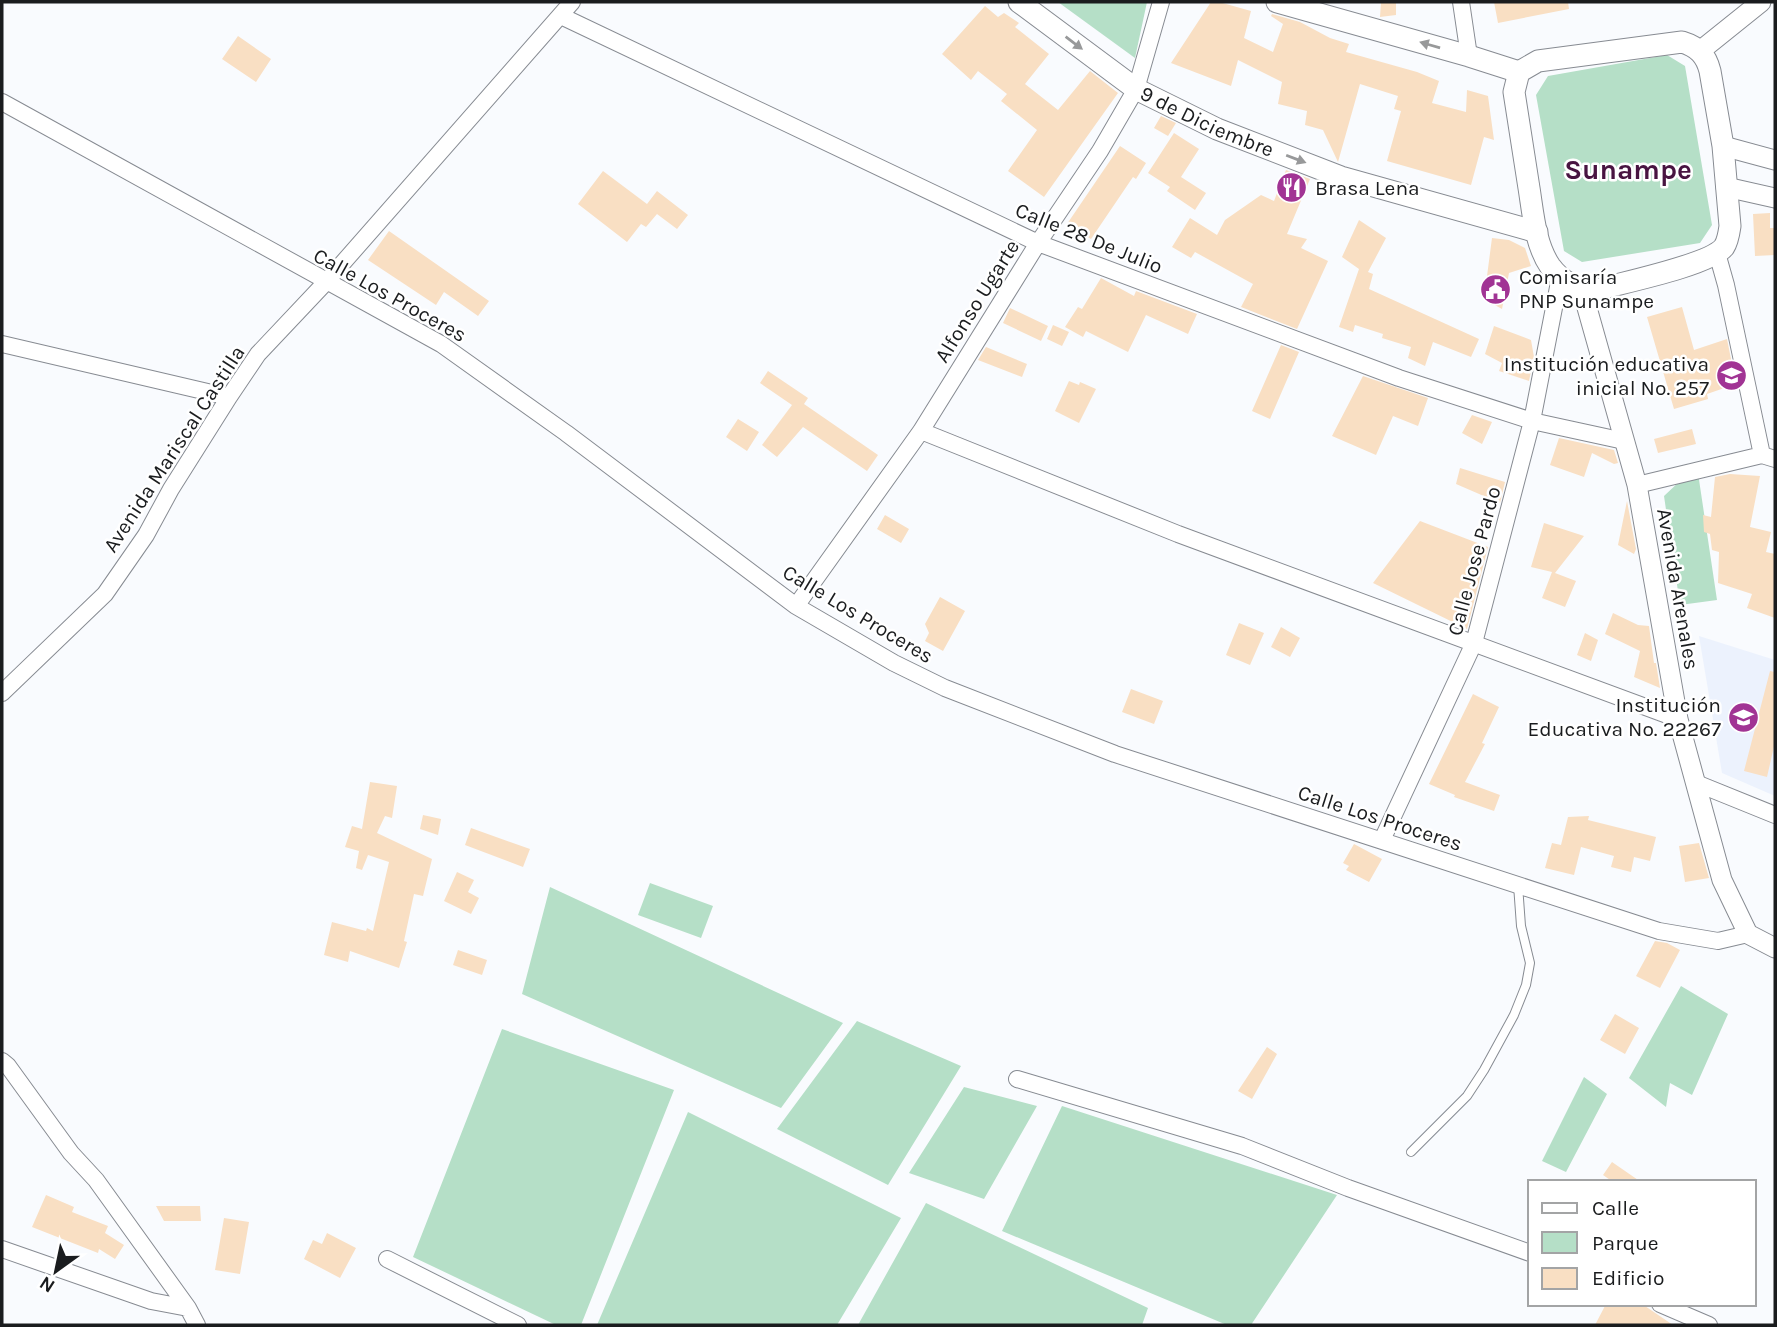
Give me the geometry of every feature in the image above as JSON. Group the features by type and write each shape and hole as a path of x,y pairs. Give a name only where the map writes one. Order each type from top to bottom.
{"main road":[{"name":"9 de Diciembre","path":"1019,2 1136,89 1217,129 1341,177 1537,232"},
{"path":"1277,2 1519,72"},
{"path":"1682,42 1700,51 1710,71 1723,146 1730,226 1725,246 1707,260 1595,290 1582,290 1560,277 1545,257 1537,232 1514,92 1519,72 1538,61 1682,42"}],"street":[{"name":"Avenida Mariscal Castilla","path":"2,693 105,594 146,536 171,489 258,355 326,282 572,2"},
{"name":"Alfonso Ugarte","path":"796,606 921,431 1038,243 1100,151 1136,89 1161,2"},
{"path":"1461,2 1469,56"},
{"path":"1700,51 1765,4"},
{"name":"Calle 28 De Julio","path":"561,16 1038,243 1399,379 1532,421 1625,441"},
{"name":"Calle Los Proceres","path":"2,102 441,344 566,433 796,606 894,663 957,692 1115,754 1659,931 1718,941 1748,934"},
{"path":"1723,146 1775,160"},
{"path":"1726,187 1775,198"},
{"path":"1637,485 1768,457 1717,253"},
{"name":"Calle Jose Pardo","path":"1382,840 1474,643 1532,421 1560,277"},
{"name":"Avenida Arenales","path":"1582,290 1637,485 1678,719 1721,880 1748,934"},
{"path":"2,344 229,397"},
{"path":"921,431 1178,534 1678,719"},
{"path":"1696,783 1775,815"},
{"path":"1748,934 1775,948"},
{"path":"2,1061 71,1153 96,1180 188,1308 197,1325"},
{"path":"1017,1079 1242,1146 1348,1188 1528,1252"},
{"path":"2,1249 151,1301 188,1308"},
{"path":"387,1259 519,1325"},
{"path":"1665,1306 1709,1325"}],"lane":[{"path":"1411,1152 1467,1096 1484,1070 1518,1005 1526,985 1530,963 1521,926 1518,885"}],"shaded area":[{"name":"Institución Educativa No. 22267","path":"1699,636 1775,660 1775,796 1722,773"}],"green space":[{"path":"1058,2 1147,2 1135,58"},
{"path":"1667,55 1685,66 1712,225 1700,243 1582,262 1564,251 1536,95 1548,76"},
{"path":"1698,473 1717,600 1680,605 1664,496 1680,481"},
{"path":"650,883 713,906 701,938 638,915"},
{"path":"550,887 843,1023 781,1108 522,994"},
{"path":"1681,986 1728,1014 1692,1095 1670,1083 1666,1107 1629,1078"},
{"path":"857,1021 961,1066 888,1185 777,1129"},
{"path":"502,1029 674,1090 581,1325 556,1325 413,1257"},
{"path":"1584,1077 1607,1094 1566,1172 1542,1161"},
{"path":"964,1087 1037,1106 984,1199 909,1173"},
{"path":"1062,1106 1337,1195 1251,1325 1227,1325 1002,1231"},
{"path":"688,1112 901,1218 837,1325 597,1325"},
{"path":"926,1203 1148,1308 1142,1325 858,1325"}],"building":[{"path":"1211,2 1251,11 1244,38 1273,52 1283,24 1271,16 1272,14 1300,22 1330,38 1349,44 1346,52 1439,81 1432,103 1466,112 1467,90 1488,96 1494,140 1484,137 1471,185 1387,161 1401,111 1394,109 1398,96 1360,84 1338,162 1323,130 1305,125 1307,111 1278,104 1282,82 1238,60 1231,86 1171,63"},
{"path":"1381,2 1396,2 1396,15 1380,17"},
{"path":"1494,2 1568,2 1569,9 1498,23"},
{"path":"985,6 998,17 1004,13 1019,23 1015,27 1049,54 1025,84 1058,110 1090,71 1118,93 1044,197 1008,171 1037,130 1001,101 1007,94 978,71 971,80 942,54"},
{"path":"238,36 271,59 256,82 222,59"},
{"path":"1161,116 1176,123 1168,136 1154,128"},
{"path":"1174,133 1199,149 1181,177 1206,193 1195,210 1167,191 1170,187 1148,173"},
{"path":"1120,146 1146,163 1136,179 1133,177 1091,239 1067,224"},
{"path":"1286,170 1310,179 1287,234 1307,239 1301,248 1328,261 1297,329 1241,307 1253,284 1195,252 1191,258 1172,247 1190,218 1217,235 1225,220 1261,195 1274,201"},
{"path":"603,171 647,204 657,191 688,215 677,229 657,214 646,227 641,224 627,242 578,204"},
{"path":"1770,213 1770,228 1775,228 1775,255 1755,256 1753,214"},
{"path":"1359,220 1386,238 1368,272 1373,274 1369,289 1479,339 1471,357 1433,342 1425,366 1408,358 1411,347 1382,338 1383,334 1355,325 1353,332 1339,327 1359,269 1342,257"},
{"path":"389,231 489,301 478,316 444,292 436,305 368,260"},
{"path":"1492,238 1509,240 1525,248 1531,266 1509,273 1502,309 1484,299"},
{"path":"1101,278 1134,296 1136,291 1197,314 1188,334 1146,315 1128,352 1086,331 1083,337 1065,327 1078,307 1082,309"},
{"path":"1682,307 1694,350 1727,339 1736,384 1707,394 1708,399 1674,409 1647,317"},
{"path":"1010,308 1048,326 1041,341 1003,323"},
{"path":"1053,325 1069,332 1062,346 1047,339"},
{"path":"1494,326 1531,340 1534,357 1529,381 1499,371 1502,363 1485,354"},
{"path":"1281,345 1299,352 1270,419 1252,411"},
{"path":"986,347 1027,364 1022,377 978,360"},
{"path":"768,371 808,398 804,404 878,455 867,471 803,427 777,457 762,445 792,405 760,383"},
{"path":"1363,376 1428,398 1418,426 1393,416 1376,455 1332,436"},
{"path":"1069,381 1079,385 1080,382 1096,389 1079,423 1055,411"},
{"path":"1472,415 1492,422 1482,444 1462,433"},
{"path":"738,419 759,432 747,451 726,437"},
{"path":"1692,429 1696,444 1658,453 1654,439"},
{"path":"1559,438 1614,450 1618,463 1614,464 1592,453 1584,477 1550,465"},
{"path":"1460,468 1505,482 1500,503 1456,484"},
{"path":"1730,474 1760,476 1750,527 1771,532 1766,552 1775,554 1775,618 1747,608 1752,594 1718,583 1719,552 1712,550 1710,534 1704,532 1703,515 1711,517 1715,477"},
{"path":"1627,501 1636,549 1634,554 1618,545"},
{"path":"885,515 909,529 901,543 877,529"},
{"path":"1420,521 1488,547 1467,629 1373,583"},
{"path":"1544,523 1584,536 1555,573 1576,581 1565,607 1542,598 1552,572 1531,567"},
{"path":"940,597 965,611 943,651 925,641 929,633 925,624"},
{"path":"1613,613 1638,625 1649,626 1660,688 1634,677 1640,651 1605,634"},
{"path":"1239,623 1264,633 1250,665 1226,655"},
{"path":"1281,627 1300,638 1290,657 1271,647"},
{"path":"1585,633 1598,640 1591,661 1577,655"},
{"path":"1770,671 1775,672 1775,742 1767,777 1744,771"},
{"path":"1131,689 1163,701 1154,724 1122,712"},
{"path":"1473,694 1499,707 1482,743 1485,744 1465,782 1500,795 1494,811 1454,797 1455,795 1429,784"},
{"path":"370,782 397,786 392,818 385,816 377,833 432,859 423,896 414,894 404,941 407,942 399,968 350,951 348,962 324,955 332,922 373,931 389,862 368,855 362,870 356,868 359,851 345,847 352,826 362,829"},
{"path":"423,815 441,819 438,835 420,829"},
{"path":"1589,816 1588,820 1656,837 1650,861 1634,857 1631,872 1611,867 1614,856 1581,847 1574,875 1545,868 1552,843 1561,845 1568,817"},
{"path":"471,828 530,849 523,867 465,845"},
{"path":"1699,843 1709,878 1685,882 1679,846"},
{"path":"1354,844 1382,859 1369,882 1346,870 1349,866 1343,863"},
{"path":"457,872 474,880 468,892 479,898 471,914 444,901"},
{"path":"1655,941 1667,943 1680,950 1660,988 1636,976"},
{"path":"458,950 487,960 482,975 453,965"},
{"path":"1615,1014 1639,1028 1625,1054 1600,1040"},
{"path":"1267,1047 1277,1054 1252,1099 1238,1091"},
{"path":"1612,1162 1638,1180 1610,1180 1603,1175"},
{"path":"46,1195 74,1207 72,1212 108,1226 105,1233 124,1245 115,1259 99,1249 98,1253 32,1227"},
{"path":"156,1206 200,1206 201,1221 164,1221"},
{"path":"224,1218 249,1222 240,1274 215,1270"},
{"path":"327,1233 356,1248 340,1278 304,1259 313,1240 322,1244"},
{"path":"1605,1306 1645,1306 1673,1325 1595,1325"}],"place":[{"name":"Brasa Lena","path":"1292,188"},
{"name":"Comisaría PNP Sunampe","path":"1496,289"},
{"name":"Institución educativa inicial No. 257","path":"1732,376"},
{"name":"Institución Educativa No. 22267","path":"1744,717"}],"district":[{"name":"Sunampe","path":"1628,169"}]}
